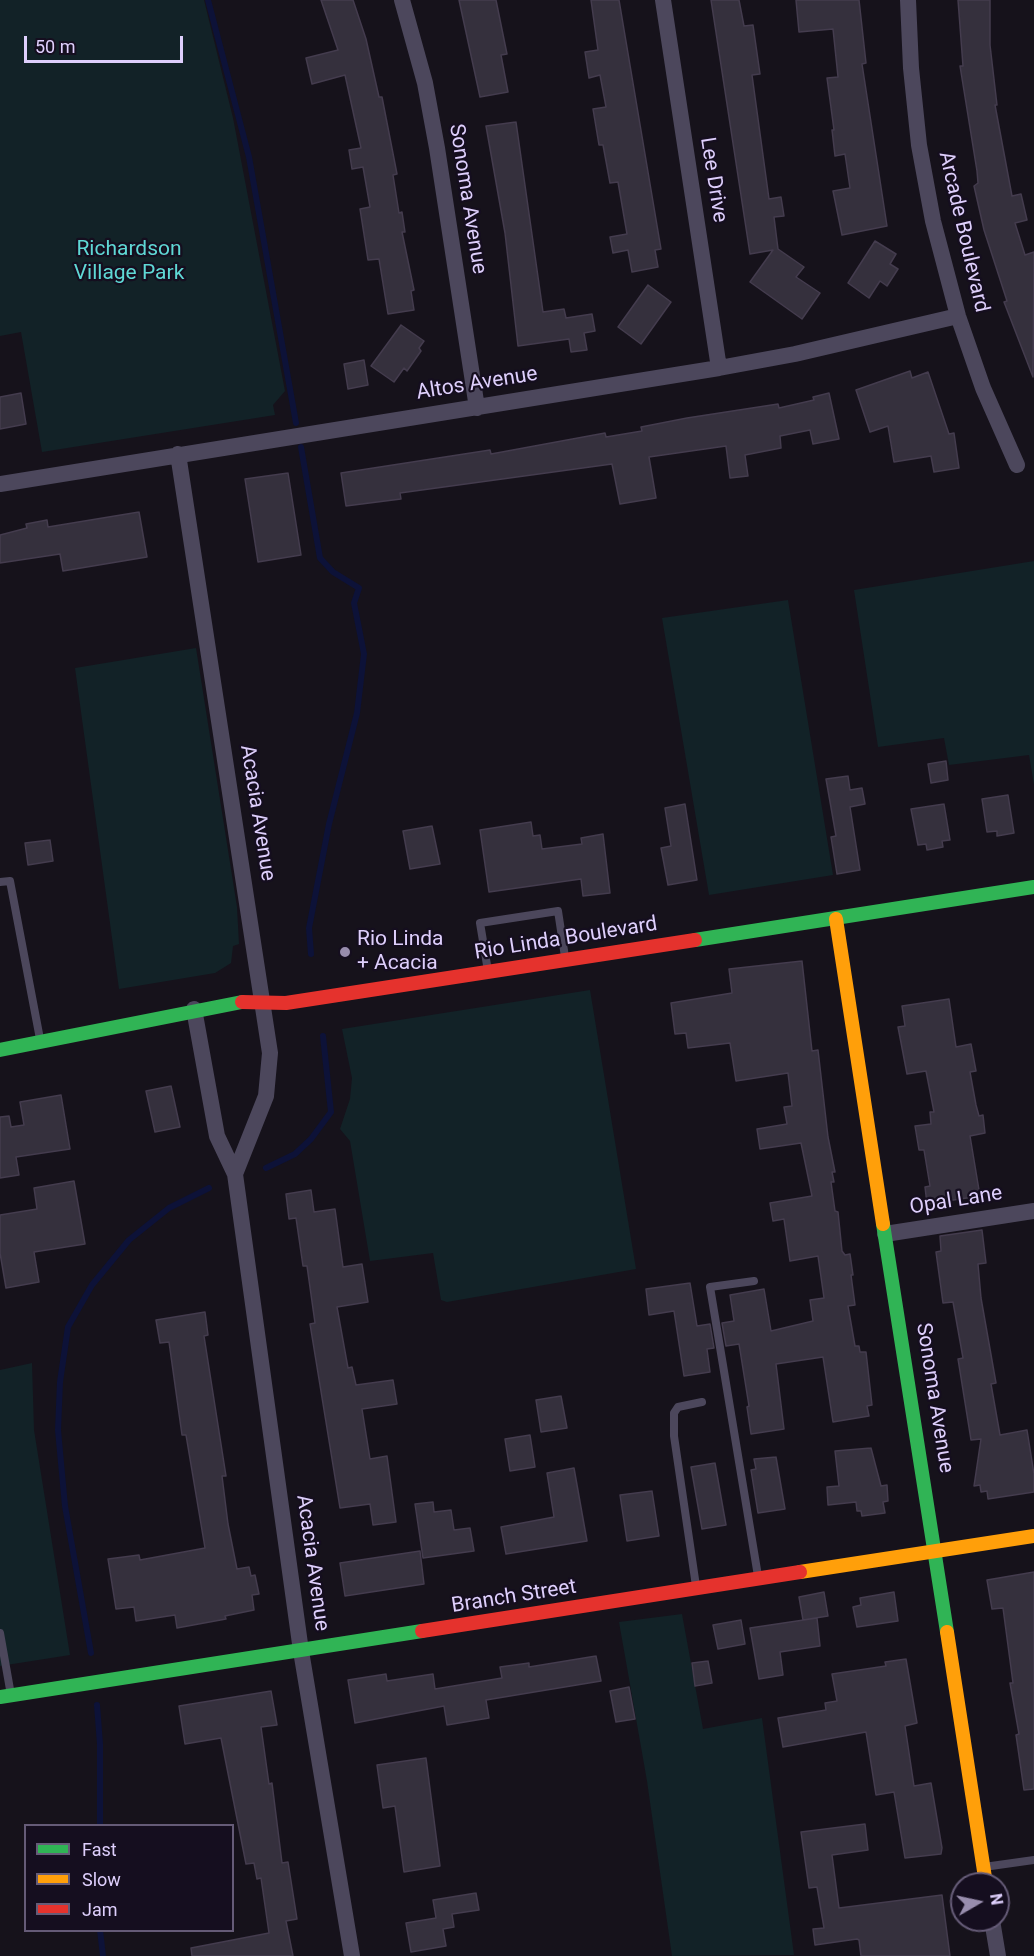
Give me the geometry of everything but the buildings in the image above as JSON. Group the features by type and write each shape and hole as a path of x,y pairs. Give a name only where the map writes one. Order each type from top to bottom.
{"street":[{"name":"Sonoma Avenue","path":"402,0 425,83 437,148 477,408"},
{"name":"Lee Drive","path":"663,0 719,368"},
{"name":"Arcade Boulevard","path":"908,0 911,68 919,145 933,221 958,316 983,388 1017,465"},
{"name":"Altos Avenue","path":"0,484 719,368 886,334 958,316"},
{"name":"Acacia Avenue","path":"178,454 270,1053 266,1096 235,1174"},
{"name":"Rio Linda Boulevard","path":"0,1050 41,1044 233,1002 286,1003 1034,887"},
{"name":"Sonoma Avenue","path":"836,919 985,1872"},
{"name":"Acacia Avenue","path":"194,1009 217,1136 235,1174 301,1651 352,1956"},
{"name":"Opal Lane","path":"885,1234 1034,1211"},
{"name":"Branch Street","path":"6,1696 1034,1536"},
{"path":"994,1932 998,1956"}],"lane":[{"path":"0,882 10,881 41,1044"},
{"path":"488,972 480,923 558,911 566,960"},
{"path":"754,1281 710,1287 759,1580"},
{"path":"696,1590 674,1436 674,1413 678,1407 702,1402"},
{"path":"0,1633 6,1696"},
{"path":"984,1867 1034,1860"}],"green space":[{"name":"Richardson Village Park","path":"0,0 204,0 233,118 285,391 273,405 275,415 42,452 21,332 0,336"},
{"path":"1034,561 1034,785 1029,755 949,765 944,738 878,747 854,590"},
{"path":"788,600 833,875 709,895 662,618"},
{"path":"196,648 237,907 239,944 233,946 231,963 215,973 119,989 75,668"},
{"path":"590,990 636,1269 447,1302 441,1300 433,1253 370,1261 350,1141 340,1129 350,1099 352,1078 342,1029"},
{"path":"32,1363 34,1430 70,1655 0,1666 0,1370"},
{"path":"682,1614 703,1729 762,1718 794,1955 672,1956 647,1781 619,1622"}],"waterway":[{"path":"208,0 249,157 296,423"},
{"path":"301,447 320,558 333,572 359,588 354,603 364,654 357,713 329,824 309,928 311,954"},
{"path":"266,1168 295,1154 311,1139 331,1112 323,1036"},
{"path":"91,1653 65,1506 58,1430 60,1382 68,1327 92,1285 129,1240 169,1208 209,1188"},
{"path":"97,1705 100,1744 100,1824"},
{"path":"100,1932 103,1956"}],"traffic: fast":[{"path":"695,940 1034,887"},
{"path":"0,1050 242,1002"},
{"path":"883,1224 947,1632"},
{"path":"0,1697 422,1631"}],"traffic: slow":[{"path":"836,919 883,1224"},
{"path":"800,1572 1034,1536"},
{"path":"947,1632 984,1872"}],"traffic: jam":[{"path":"242,1002 286,1003 695,940"},
{"path":"422,1631 800,1572"}],"place":[{"name":"Rio Linda + Acacia","path":"345,952"}]}
